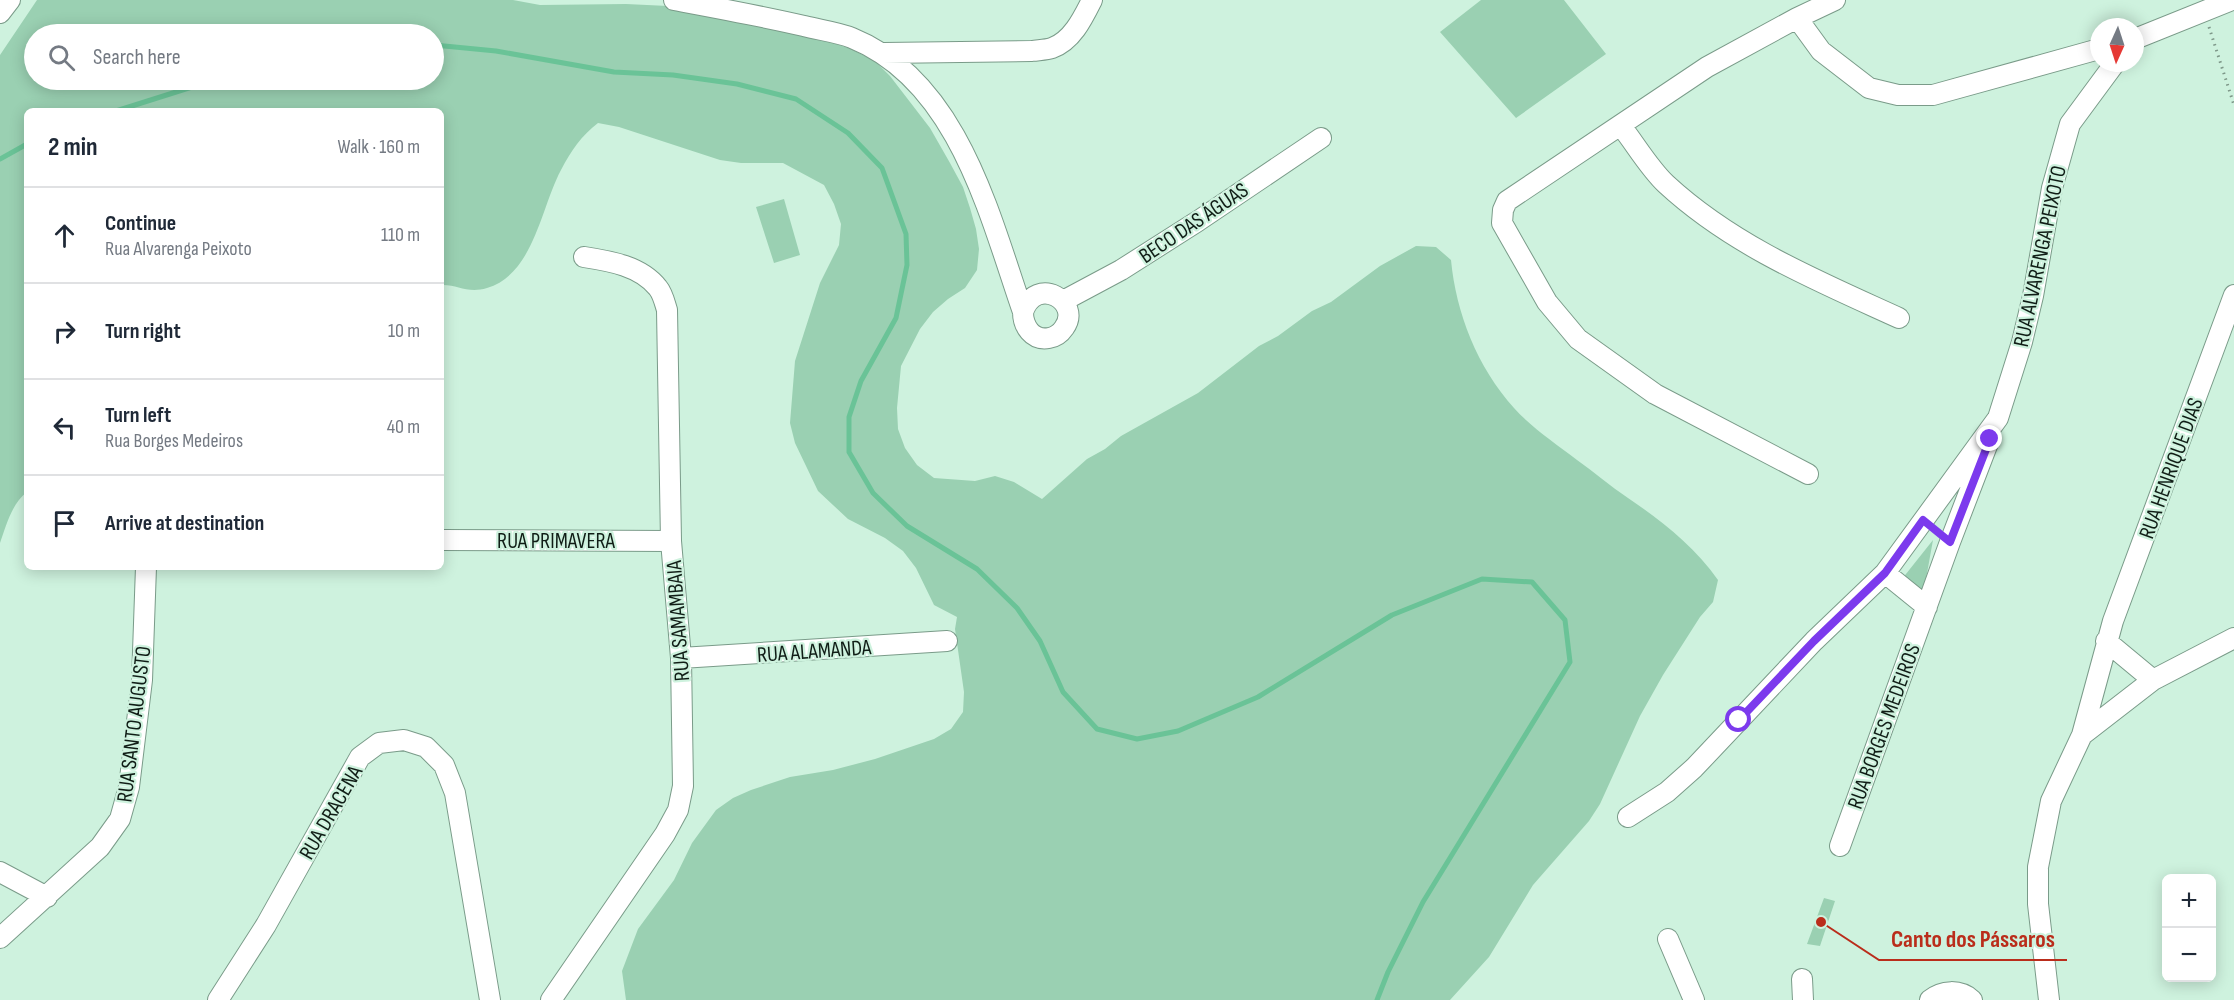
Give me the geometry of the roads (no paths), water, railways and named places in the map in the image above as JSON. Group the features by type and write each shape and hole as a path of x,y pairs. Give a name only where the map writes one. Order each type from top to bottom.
{"street":[{"path":"0,13 10,0"},
{"path":"674,0 850,37 884,52 923,90 946,119 970,165 1023,312"},
{"path":"884,52 1032,51 1053,48 1069,37 1080,24 1092,0"},
{"path":"1808,474 1655,394 1578,339 1547,302 1502,223 1503,210 1507,201 1707,67 1835,0"},
{"path":"2144,35 2232,0"},
{"path":"1797,18 1821,51 1869,88 1898,95 1933,94 2090,51"},
{"name":"RUA ALVARENGA PEIXOTO","path":"1628,817 1667,792 1694,768 1814,641 1885,573 1998,418 2022,342 2033,296 2052,188 2070,124 2108,72"},
{"path":"1621,126 1665,183 1717,223 1782,265 1899,318"},
{"name":"BECO DAS ÁGUAS","path":"1063,301 1131,264 1321,138"},
{"name":"RUA SAMAMBAIA","path":"551,1000 665,834 678,810 683,786 681,658 671,541 667,310 659,289 643,274 615,262 584,256"},
{"path":"1050,293 1063,301 1068,315 1067,323 1058,335 1043,338 1029,332 1023,319 1023,312 1025,305 1036,295 1050,293"},
{"name":"RUA HENRIQUE DIAS","path":"2049,1000 2038,904 2038,867 2051,801 2082,735 2106,641 2234,295"},
{"name":"RUA BORGES MEDEIROS","path":"1840,846 1950,542 1998,418"},
{"path":"1923,520 1950,542"},
{"name":"RUA PRIMAVERA","path":"444,540 671,541"},
{"name":"RUA SANTO AUGUSTO","path":"0,938 100,847 120,819 129,787 142,680 146,570"},
{"path":"1885,573 1927,607"},
{"path":"2082,735 2153,680 2234,638"},
{"name":"RUA ALAMANDA","path":"681,658 947,641"},
{"path":"2106,641 2153,680"},
{"path":"2095,685 2114,697 2126,700"},
{"name":"RUA DRACENA","path":"218,1000 266,925 360,757 379,743 404,740 426,747 444,765 455,794 490,1000"},
{"path":"0,872 47,897"},
{"path":"1668,939 1694,1000"},
{"path":"1802,979 1803,1000"},
{"path":"1930,1000 1941,993 1950,992 1959,993 1972,1000"}],"waterway":[{"path":"444,46 496,51 614,72 673,75 737,84 796,99 848,133 882,168 906,234 907,265 896,318 861,381 849,417 849,452 873,493 907,526 977,569 1017,608 1040,641 1063,692 1097,729 1137,739 1178,731 1258,697 1392,615 1482,579 1532,582 1565,620 1570,662 1423,902 1388,972 1377,1000"},
{"path":"125,108 182,90"},
{"path":"0,159 24,146"}],"place":[{"name":"Canto dos Pássaros","path":"1821,922"}]}
